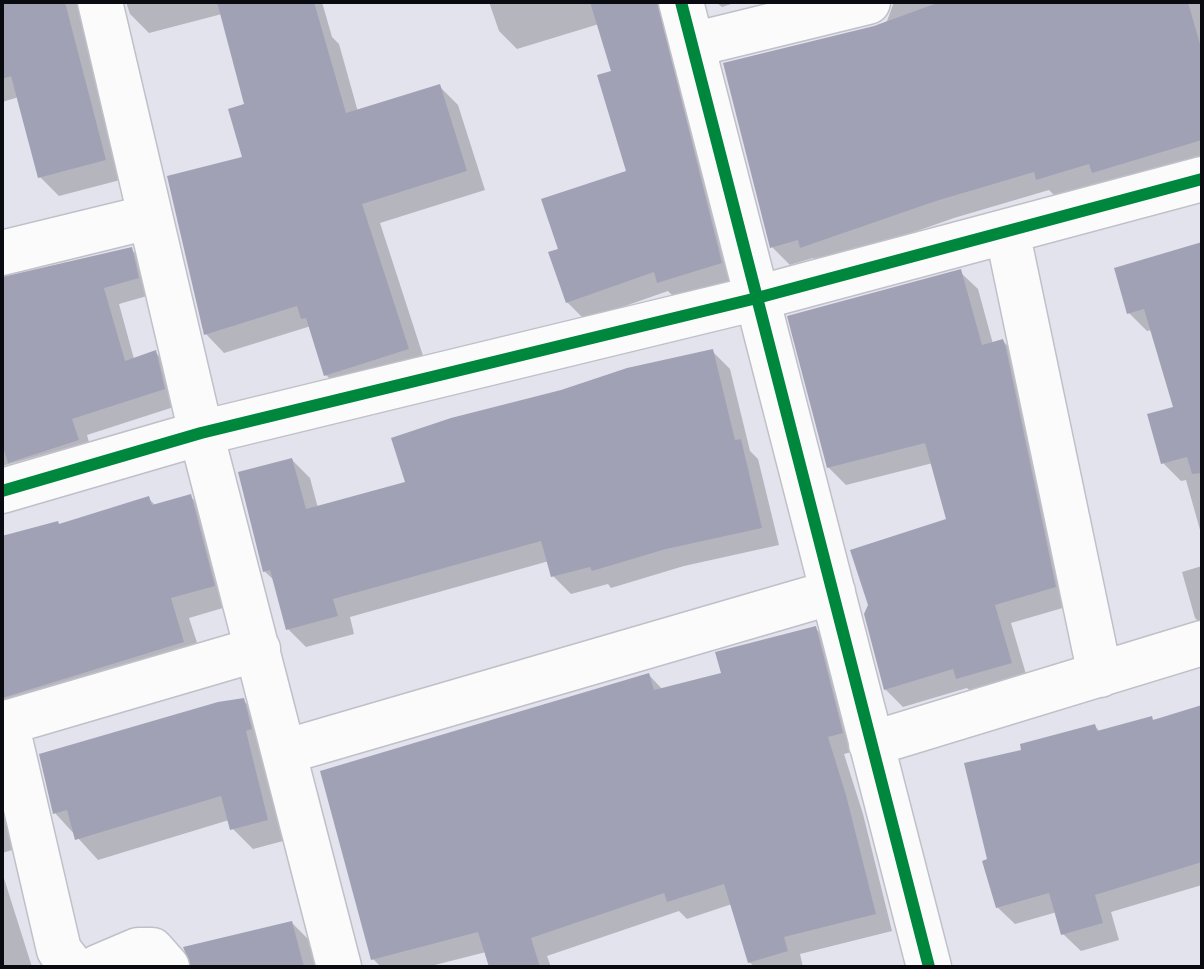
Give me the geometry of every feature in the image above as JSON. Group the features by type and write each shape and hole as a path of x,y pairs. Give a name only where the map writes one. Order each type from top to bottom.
{"street":[{"path":"100,2 201,433 339,967"},
{"path":"681,2 929,967"},
{"path":"692,45 868,2"},
{"path":"2,491 201,433 757,298 1202,179"},
{"path":"2,253 149,217"},
{"path":"1007,231 1100,675"},
{"path":"284,752 833,592"},
{"path":"871,744 1202,643"},
{"path":"72,967 59,950 4,723 258,649"},
{"path":"98,967 138,950 152,950 167,967"}],"building":[{"path":"2,2 65,2 106,160 38,178 11,76 2,79"},
{"path":"217,2 314,2 346,113 440,84 467,171 362,204 409,349 324,376 306,318 301,319 297,306 204,335 167,176 242,157 228,109 244,104"},
{"path":"590,2 657,2 722,263 657,283 654,272 566,303 548,252 558,249 541,199 626,171 597,75 611,71"},
{"path":"940,2 1188,2 1202,51 1202,140 1092,173 1089,164 1036,180 1034,172 936,201 800,248 798,240 770,248 723,63 874,26"},
{"path":"1202,242 1202,473 1192,474 1187,457 1161,464 1147,414 1173,407 1144,309 1127,314 1114,268"},
{"path":"132,247 139,278 104,288 125,361 156,350 165,389 72,419 79,440 8,463 2,444 2,277"},
{"path":"961,269 982,345 1003,339 1006,348 1056,587 995,605 1012,663 956,679 953,669 884,690 864,614 868,605 850,550 946,519 925,443 827,468 787,316"},
{"path":"713,349 735,440 741,439 762,528 666,549 592,571 590,567 551,577 541,541 333,599 338,616 286,630 270,570 263,572 238,472 292,458 306,509 405,482 391,438 627,368"},
{"path":"191,494 215,586 171,598 184,642 2,698 2,536 58,521 59,524 149,496 152,505"},
{"path":"816,626 843,733 828,737 876,914 784,937 788,951 748,963 724,884 667,902 664,893 531,938 540,967 489,967 478,932 371,960 320,771 649,673 654,690 721,673 715,652"},
{"path":"244,698 252,729 246,731 268,820 230,830 221,796 75,840 67,810 53,814 39,754 218,702"},
{"path":"1202,705 1202,862 1095,895 1103,923 1061,935 1049,893 996,908 982,861 987,859 964,763 1021,750 1020,744 1095,724 1097,731 1152,716 1153,720"},
{"path":"292,921 304,967 191,967 183,947"}],"cycle path":[{"path":"681,2 929,967"},
{"path":"2,491 201,433 757,298 1202,179"}]}
